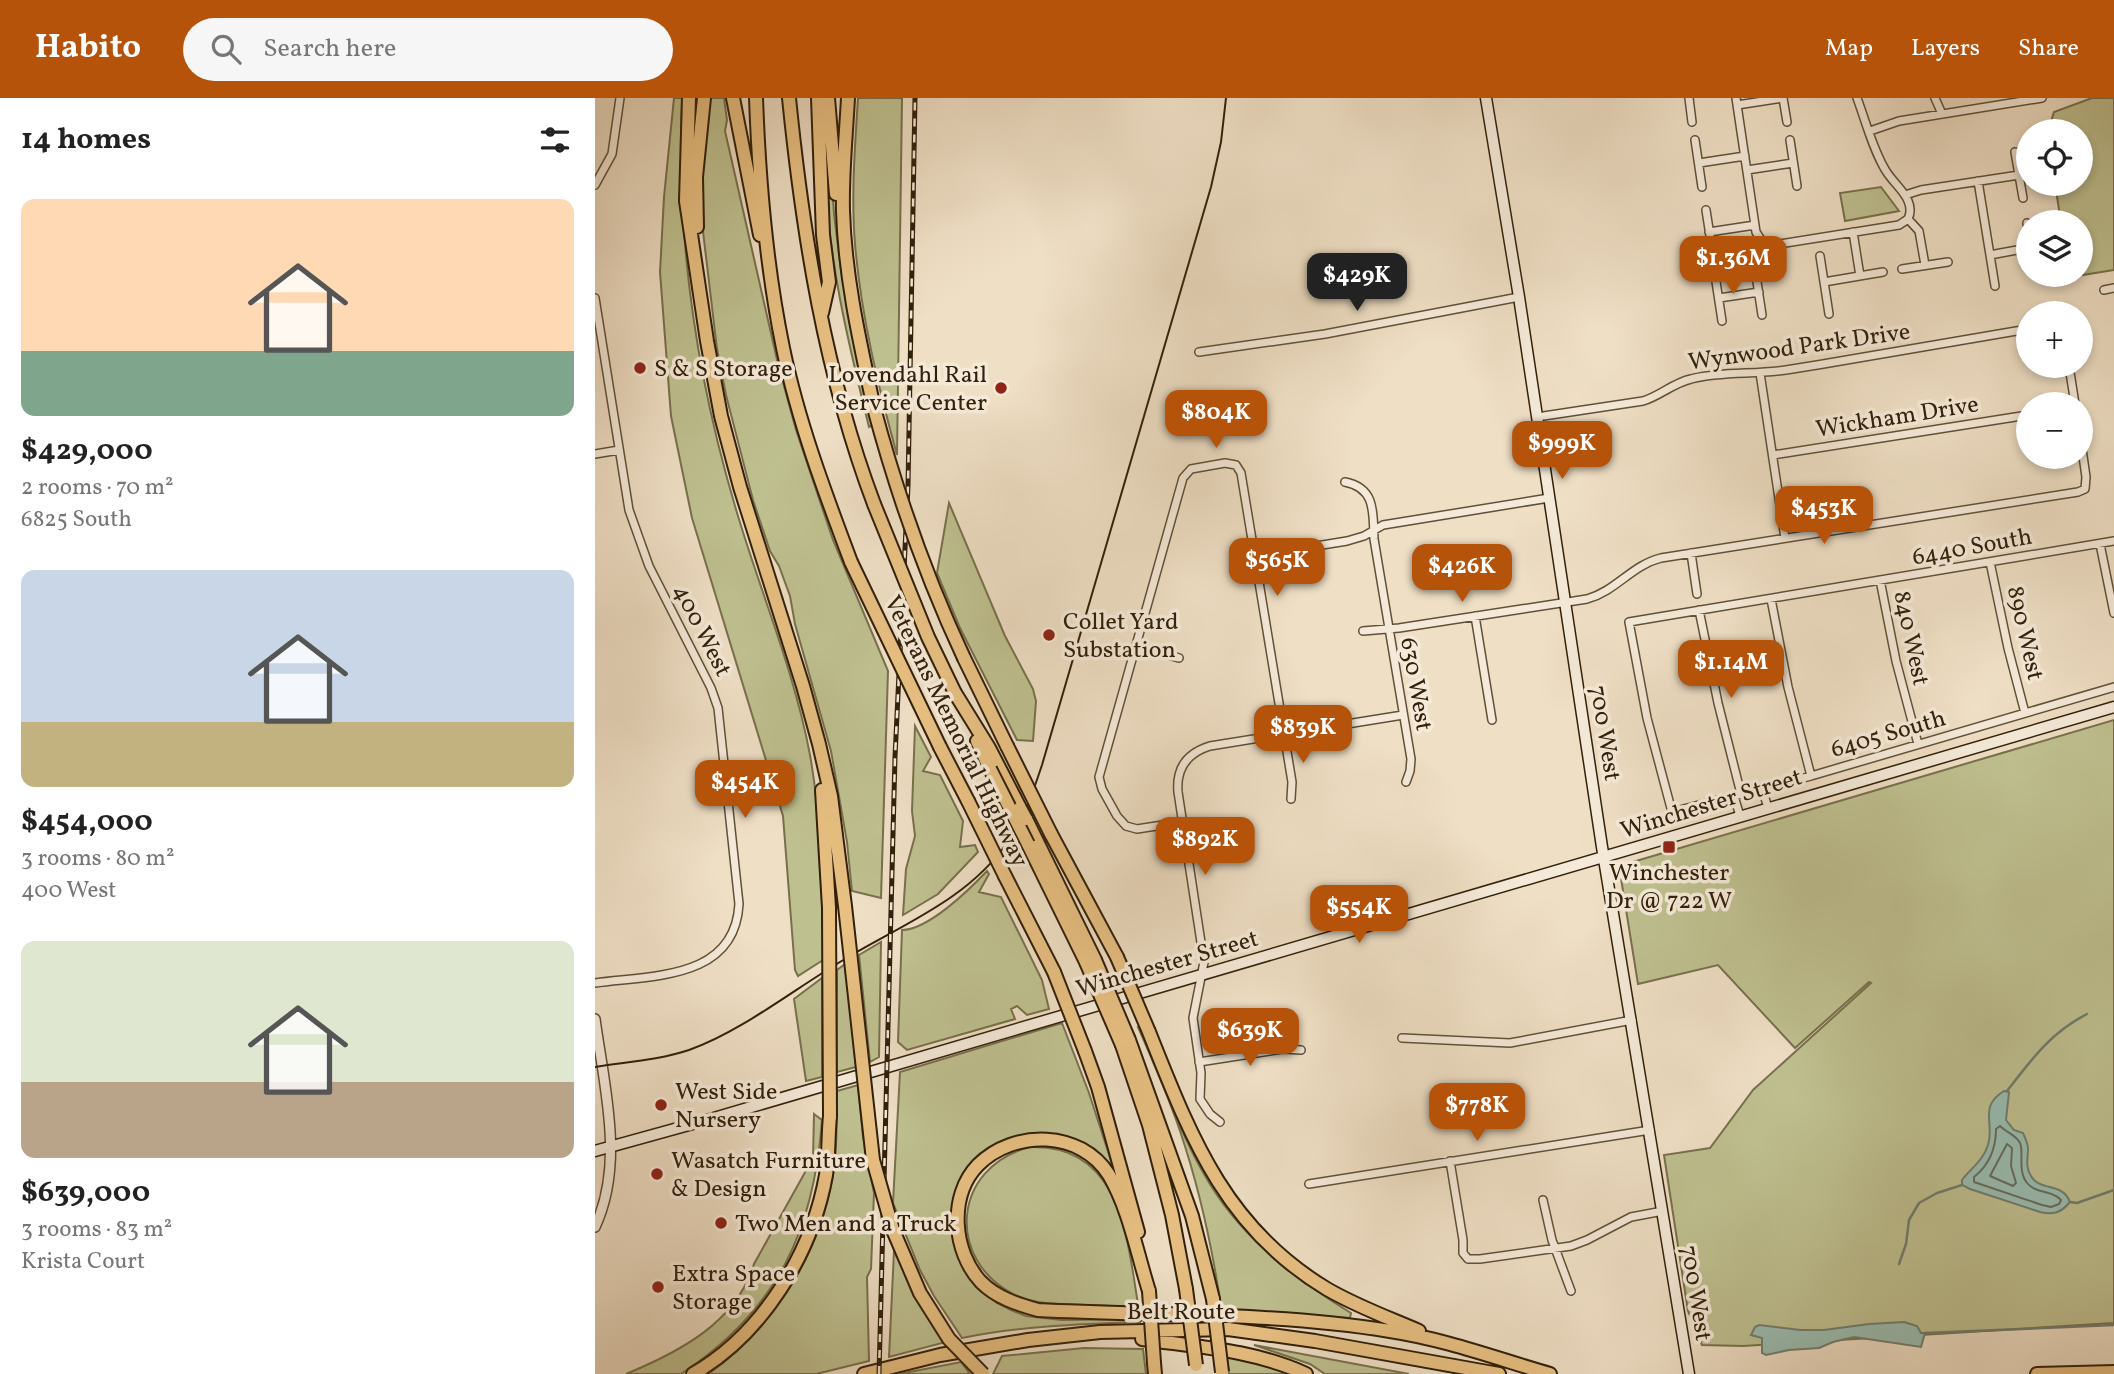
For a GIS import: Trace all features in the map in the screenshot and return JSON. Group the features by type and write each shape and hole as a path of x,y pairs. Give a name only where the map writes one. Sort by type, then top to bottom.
{"highway":[{"path":"689,98 686,201 697,278 721,416 740,487 803,686 831,796 873,1160 893,1230 920,1293 949,1339 982,1374"},
{"path":"697,278 696,177 704,98"},
{"path":"733,98 783,349"},
{"name":"Veterans Memorial Highway","path":"756,98 768,259 783,349 804,424 851,562 940,747 1054,972 1098,1087 1135,1217 1149,1291 1154,1369"},
{"name":"Veterans Memorial Highway","path":"789,98 798,190 821,316 842,405 874,504 928,637 990,769 1091,961 1125,1042 1172,1215 1186,1289 1196,1369"},
{"path":"818,98 823,235 829,282 821,316"},
{"path":"828,98 839,219 855,318 874,408 912,533 945,618 964,658 1051,834 1117,957 1182,1116 1207,1166 1236,1207 1277,1254 1328,1289 1445,1343"},
{"path":"847,264 843,208 848,98"},
{"path":"955,693 989,748 1015,798 1091,961"},
{"path":"693,1374 741,1337 769,1305 793,1268 813,1221 826,1175 829,1116 829,908 818,744"},
{"path":"1125,1042 1192,1216 1213,1299 1222,1373"},
{"path":"1149,1291 1124,1212 1108,1174 1088,1152 1068,1142 1043,1139 1023,1141 999,1149 977,1166 960,1200 957,1222 960,1242 967,1262 974,1272 1004,1300 1038,1310 1318,1321 1392,1331 1445,1343 1550,1374"},
{"name":"Belt Route","path":"864,1374 987,1346 1100,1332 1228,1329 1315,1341 1499,1374"},
{"path":"1100,1332 1253,1355 1306,1374"},
{"path":"2037,1374 2114,1372"}],"main road":[{"name":"700 West","path":"1486,98 1604,857 1689,1374"},
{"name":"Winchester Street","path":"595,1151 2114,707"}],"street":[{"path":"595,185 612,154 619,98"},
{"path":"1690,98 1692,122"},
{"path":"1787,122 1783,98 1736,102 1755,225 1757,235 1763,243 1773,245 1899,225 1908,219 1911,211 1905,195 1884,169 1857,98"},
{"path":"1935,98 1941,114"},
{"path":"1870,131 1894,122 2042,98"},
{"path":"1695,140 1702,187"},
{"path":"1790,140 1797,186"},
{"path":"2015,152 2016,158"},
{"path":"1699,163 1745,156"},
{"path":"1747,170 1793,163"},
{"path":"1905,195 1921,190 2016,175"},
{"path":"1978,181 1995,286"},
{"path":"1706,210 1713,255"},
{"path":"1908,219 1919,231 1925,265"},
{"path":"1709,232 1755,225"},
{"path":"1853,232 1860,276"},
{"path":"1762,315 1754,258 1763,243"},
{"path":"1990,255 2016,250"},
{"path":"1820,256 1829,314"},
{"path":"1902,269 1948,262"},
{"path":"1824,282 1883,272"},
{"path":"1715,275 1722,321"},
{"path":"2104,290 2114,288"},
{"path":"1719,298 1759,292"},
{"name":"400 West","path":"595,298 629,510 649,566 712,688 720,717 739,917 725,946 713,958 696,967 595,983"},
{"path":"1199,352 1325,334 1519,298"},
{"name":"Wynwood Park Drive","path":"1537,417 1643,401 1697,377 1730,372 1760,373 2016,331"},
{"path":"1760,373 1785,538"},
{"name":"Wickham Drive","path":"1773,454 2016,417"},
{"path":"595,454 619,450"},
{"path":"1182,822 1137,829 1126,826 1117,816 1100,781 1100,767 1187,471 1193,468 1225,463 1238,467 1241,476 1292,782 1291,799"},
{"path":"1363,631 1587,599 1604,593 1649,561 2074,493 2085,489 2085,469"},
{"name":"630 West","path":"1345,482 1360,486 1367,494 1411,759 1406,782"},
{"path":"1255,556 1347,541 1364,536 1383,525 1549,498"},
{"name":"6440 South","path":"1672,811 1647,718 1629,622 2114,541"},
{"path":"2100,544 2114,613"},
{"path":"1691,553 1697,594"},
{"name":"890 West","path":"1990,562 2025,713"},
{"name":"840 West","path":"1880,580 1896,661 1917,744"},
{"path":"1771,599 1788,687 1811,776"},
{"path":"1699,610 1738,795 1740,816"},
{"path":"1475,616 1492,720"},
{"path":"1135,646 1179,658"},
{"name":"6405 South","path":"1672,811 1811,776 2114,687"},
{"path":"1220,1122 1210,1114 1201,1099 1192,1018 1204,962 1182,822 1177,782 1179,771 1185,760 1199,750 1403,715"},
{"path":"1762,788 1768,808"},
{"path":"595,1018 610,1147 610,1180 595,1227"},
{"path":"1402,1038 1510,1043 1632,1020"},
{"path":"1199,1062 1283,1049 1301,1051"},
{"path":"1309,1184 1650,1130"},
{"path":"1450,1161 1463,1253 1468,1259 1555,1248 1587,1240 1631,1217 1663,1211"},
{"path":"1543,1200 1555,1248 1571,1291"}],"green space":[{"path":"674,98 682,98 682,201 686,253 709,406 744,537 795,691 814,780 821,857 823,960 798,976 795,970 783,816 692,518 671,416 660,272"},
{"path":"708,98 724,98 727,120 725,131 778,364 796,430 833,540 888,671 881,898 852,891 847,842 831,751 795,624 790,596 779,566 770,551 753,500 726,395 717,349 702,223 702,167"},
{"path":"826,98 841,271 873,425 869,427 834,266 825,168"},
{"path":"858,98 902,98 897,455 871,350 855,244 853,207"},
{"path":"2092,98 2114,98 2114,270 2093,273 2093,210 2059,210 2057,196 2093,196 2093,119 2052,119 2054,112"},
{"path":"1881,187 1899,211 1845,221 1840,193"},
{"path":"949,503 1005,636 1033,689 1036,701 1033,741 1017,740 960,628 937,573"},
{"path":"2114,720 2114,1323 1743,1346 1702,1345 1688,1311 1664,1155 1710,1148 1753,1090 1871,983 1795,1048 1718,965 1638,984 1619,866"},
{"path":"915,726 931,757 923,771 940,775 963,821 960,847 975,845 978,852 938,894 903,915 906,869 915,836 912,811"},
{"path":"987,871 989,874 979,892 1001,897 1042,980 1049,1009 1027,1015 1017,1006 1011,1009 1015,1019 907,1050 898,1042 902,930 936,916"},
{"path":"881,942 879,1057 870,1062 859,955"},
{"path":"845,964 856,1067 837,1072 837,970"},
{"path":"822,978 822,1077 806,1081 794,999"},
{"path":"1062,1023 1089,1093 1116,1176 1056,1135 1017,1136 1000,1144 955,1200 953,1239 958,1255 973,1282 997,1303 1011,1310 1026,1316 1062,1320 1140,1319 1140,1322 1028,1328 962,1338 920,1270 893,1203 900,1072"},
{"path":"1140,1026 1186,1138 1218,1196 1268,1253 1308,1285 1351,1313 1350,1318 1222,1313 1194,1176 1160,1078 1138,1027"},
{"path":"858,1085 863,1137 874,1193 871,1269 867,1277 869,1361 816,1374 708,1374 756,1332 794,1281 821,1223 830,1192 837,1135 837,1091"},
{"path":"814,1114 822,1120 818,1160 810,1197 800,1231 767,1294 744,1322 717,1348 681,1374 626,1374 685,1345 720,1319 734,1303 813,1158"},
{"path":"1030,1147 1061,1150 1085,1162 1102,1179 1115,1202 1124,1227 1139,1310 1025,1299 992,1279 977,1260 968,1238 967,1215 973,1193 985,1174 1004,1158"},
{"path":"894,1251 915,1293 946,1342 889,1357"},
{"path":"1254,1345 1409,1374 1325,1374 1310,1364"},
{"path":"1084,1348 1143,1349 1146,1374 993,1374 1002,1356"},
{"path":"1227,1355 1248,1359 1295,1374 1229,1374"},
{"path":"961,1362 970,1374 899,1374"}],"water":[{"path":"2004,1091 2009,1092 2006,1120 2014,1130 2023,1133 2028,1145 2029,1173 2040,1184 2062,1192 2070,1202 2060,1211 2040,1212 1962,1185 1962,1180 1986,1151 1990,1137 1989,1109 1996,1097"},
{"path":"1904,1322 1917,1326 1921,1333 1925,1333 1921,1347 1854,1337 1819,1348 1766,1355 1762,1353 1762,1338 1751,1335 1759,1325 1824,1330"}],"waterway":[{"path":"2007,1091 2052,1038 2087,1014"},
{"path":"1899,1264 1906,1244 1909,1220 1919,1203 1937,1193 1962,1185"},
{"path":"2070,1202 2077,1203 2114,1190"},
{"path":"1925,1333 2114,1325"}],"tram line":[{"path":"595,1067 678,1053 729,1032 845,959 953,896 991,863 1013,834 1042,765 1211,187 1221,142 1226,98"}],"railway":[{"path":"879,1374 895,757 908,486 915,98"}],"place":[{"name":"S & S Storage","path":"640,368"},
{"name":"Lovendahl Rail Service Center","path":"1001,388"},
{"name":"Collet Yard Substation","path":"1049,635"},
{"name":"Winchester Dr @ 722 W","path":"1669,847"},
{"name":"West Side Nursery","path":"661,1105"},
{"name":"Wasatch Furniture & Design","path":"657,1174"},
{"name":"Two Men and a Truck","path":"721,1223"},
{"name":"Extra Space Storage","path":"658,1287"}]}
